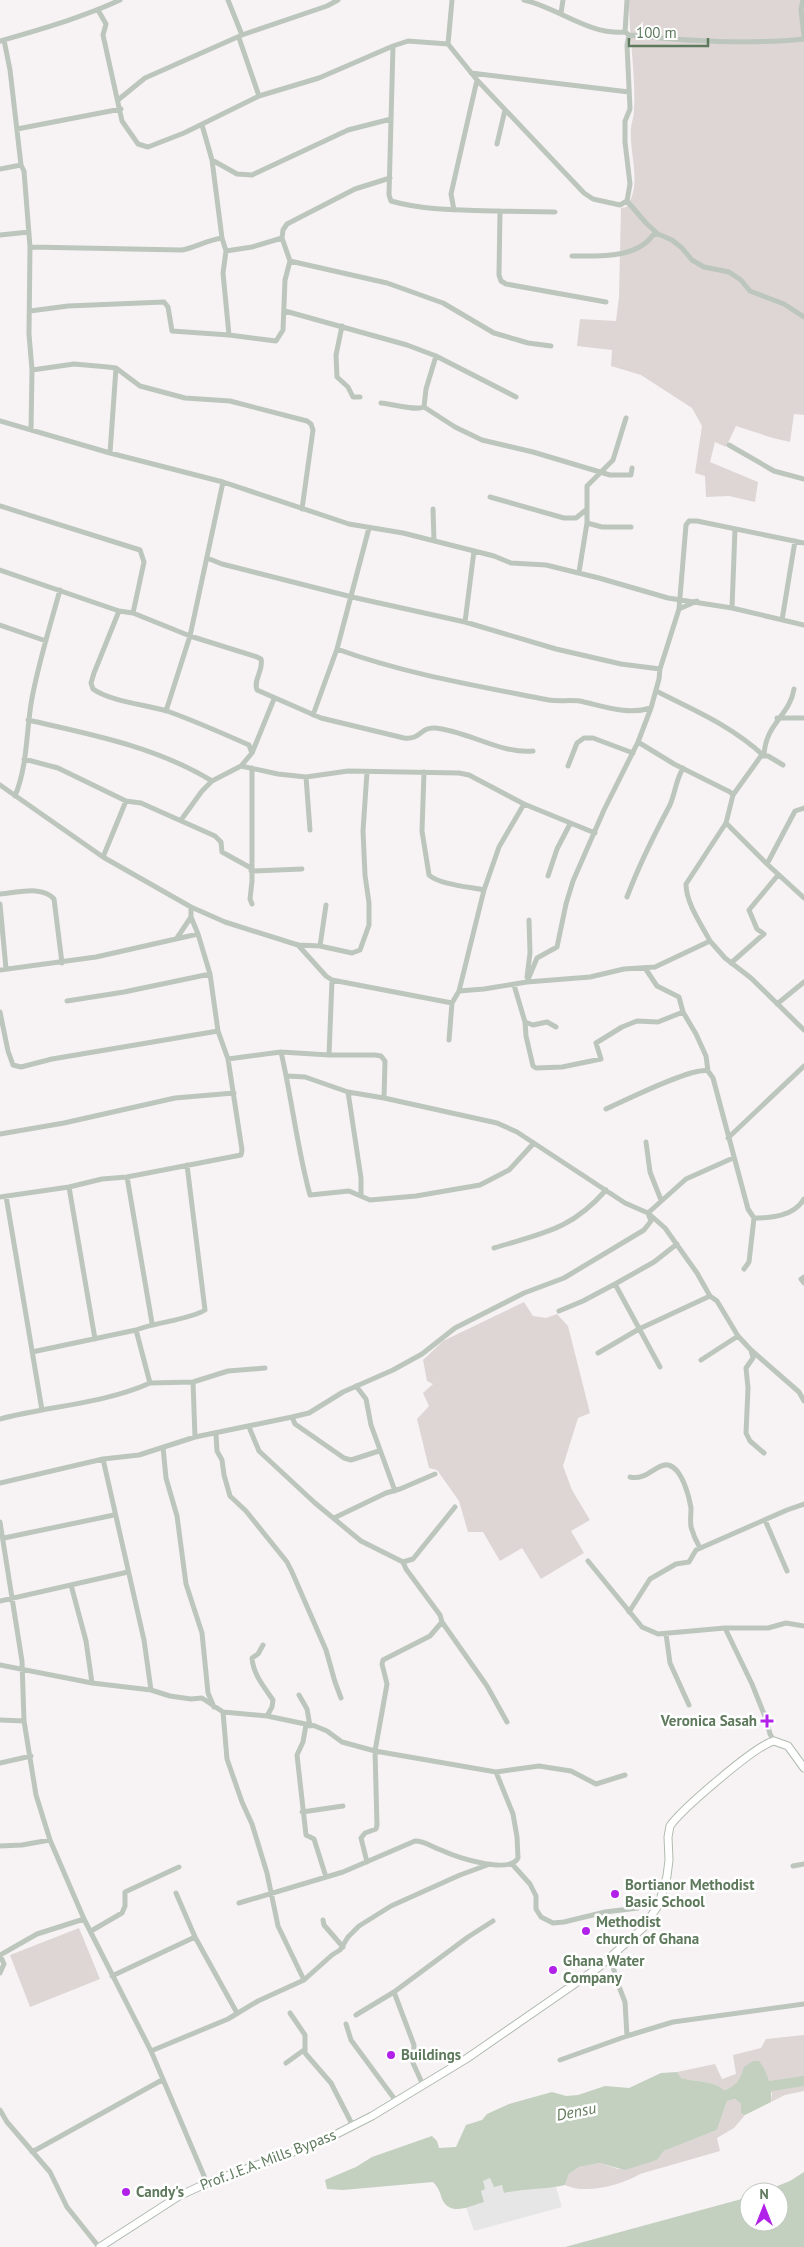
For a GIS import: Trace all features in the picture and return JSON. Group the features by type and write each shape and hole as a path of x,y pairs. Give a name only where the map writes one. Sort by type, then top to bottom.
{"street":[{"path":"31,430 32,370 29,334 29,232 24,171 21,165 2,41 40,31 120,0"},
{"path":"228,0 259,96"},
{"path":"118,100 145,78 241,37 327,6 338,0"},
{"path":"452,0 448,44 470,73 584,193 592,198 609,203 620,205 627,201"},
{"path":"524,0 553,8 593,29 679,40 768,41 804,38 801,10 803,0"},
{"path":"561,13 563,0"},
{"path":"627,0 630,109 625,122 625,142 630,184 627,201"},
{"path":"98,10 106,24 103,35 121,109 122,121 142,146 154,145 259,96 319,78 408,41 448,44"},
{"path":"393,46 389,195 391,201 404,205 454,210 555,212"},
{"path":"470,73 629,92"},
{"path":"454,210 451,194 472,93 477,80"},
{"path":"17,129 121,109"},
{"path":"497,144 505,110"},
{"path":"212,160 237,174 252,175 348,130 391,119"},
{"path":"202,124 212,160 222,238 226,251 223,273 229,334"},
{"path":"0,169 21,165"},
{"path":"30,311 68,306 164,302 168,307 172,330 229,334 276,341 283,330 285,280 290,261 282,238 283,230 287,224 355,189 390,178"},
{"path":"627,201 658,234 672,240 698,264 729,272 741,280 750,291 784,304 804,317"},
{"path":"500,210 499,275 501,281 506,284 606,302"},
{"path":"0,235 29,232"},
{"path":"572,256 599,256 628,252 647,243 653,235 658,234"},
{"path":"30,248 182,250 196,247 209,240 222,238"},
{"path":"226,251 252,247 282,238"},
{"path":"290,261 387,283 444,303 494,333 528,343 551,346"},
{"path":"285,311 407,345 436,356 516,397"},
{"path":"342,326 336,355 337,378 348,386 353,397 360,398"},
{"path":"424,407 426,389 436,356"},
{"path":"32,370 40,371 74,364 94,364 116,368 140,386 185,398 230,401 311,424 312,430 302,509"},
{"path":"110,453 116,368"},
{"path":"381,403 416,409 424,407 482,440 533,452 594,471 628,477 631,475 632,468"},
{"path":"579,572 587,523 587,486 613,460 626,418"},
{"path":"0,421 110,453 222,482 302,509 369,528 434,541 511,562 546,564 668,598 697,601 804,625"},
{"path":"729,445 774,471 804,479"},
{"path":"166,711 190,636 222,482"},
{"path":"490,497 564,518 576,518 587,509"},
{"path":"0,506 140,550 144,562 133,613"},
{"path":"433,509 434,541"},
{"path":"527,982 537,958 557,947 573,881 638,742 651,708 660,669 679,609 686,525 689,521 697,521 804,543"},
{"path":"587,523 602,527 630,527"},
{"path":"313,715 337,649 369,528"},
{"path":"732,608 735,529"},
{"path":"782,620 795,541"},
{"path":"465,622 474,551"},
{"path":"207,558 222,564 352,597 465,622 556,649 621,664 660,669"},
{"path":"0,570 119,611 133,613 190,636 261,659 262,664 255,687 257,690 274,699 331,722 412,739 426,729 440,729 459,732 519,752 533,750"},
{"path":"15,796 20,785 28,720 37,671 60,590"},
{"path":"679,609 697,601"},
{"path":"119,611 94,674 91,683 93,688 126,701 166,711 249,745 252,753"},
{"path":"0,625 46,641"},
{"path":"337,649 373,662 550,700 582,701 622,710 642,711 651,708"},
{"path":"764,756 766,737 777,718 789,705 794,689"},
{"path":"656,691 745,738 764,756 783,765"},
{"path":"181,820 202,791 212,781 241,766 252,753 274,699"},
{"path":"777,718 804,718"},
{"path":"28,720 101,736 189,767 212,781"},
{"path":"568,766 577,743 584,738 593,738 633,752"},
{"path":"638,742 733,795"},
{"path":"764,756 758,759 733,795 726,823 686,884 686,891 710,941 731,963 738,967 804,1030"},
{"path":"24,760 58,768 126,800 142,803 215,836 221,842 222,852 251,869 302,869"},
{"path":"241,766 278,774 306,777 348,771 459,773 469,776 524,804 595,833"},
{"path":"252,768 250,898 252,904"},
{"path":"627,897 638,866 662,815 669,806 677,779 683,768"},
{"path":"0,785 103,857 191,907 225,922 298,945 320,946 352,953 360,950 369,925 363,831 367,772"},
{"path":"424,772 422,831 429,875 431,878 484,890"},
{"path":"306,777 310,830"},
{"path":"103,857 126,800"},
{"path":"449,1040 452,1003 458,991 484,890 499,846 524,804"},
{"path":"767,864 792,815 798,809 804,808"},
{"path":"726,823 804,898"},
{"path":"548,876 557,849 570,824"},
{"path":"731,963 764,934 757,929 749,910 778,875"},
{"path":"0,894 40,890 47,892 54,898 62,963"},
{"path":"0,904 3,969 62,963 198,934"},
{"path":"320,946 326,905"},
{"path":"0,1197 69,1187 102,1179 127,1177 241,1155 242,1150 228,1059 218,1031 210,974 191,917 191,907"},
{"path":"177,938 191,917"},
{"path":"527,982 530,953 529,920"},
{"path":"458,991 590,976 624,969 645,968 654,966 710,941"},
{"path":"298,945 326,976 332,980 452,1003"},
{"path":"645,968 657,986 679,997 683,1012 702,1046 708,1070 717,1093 748,1209 754,1218 749,1262 744,1269"},
{"path":"67,1001 124,992 210,974"},
{"path":"329,1056 332,980"},
{"path":"777,1004 804,982"},
{"path":"514,985 525,1022 526,1036 533,1066 536,1068 562,1067 601,1059 596,1043 622,1027 637,1021 658,1022 683,1012"},
{"path":"0,1012 8,1051 14,1065 21,1067 52,1059 218,1031"},
{"path":"525,1022 532,1025 546,1022 556,1027"},
{"path":"228,1059 281,1052 329,1056 366,1054 381,1056 385,1061 384,1098"},
{"path":"281,1052 288,1076 304,1173 310,1195 349,1191 370,1200 416,1196 480,1185 509,1170 532,1144"},
{"path":"728,1138 804,1066"},
{"path":"606,1109 687,1074 703,1069 708,1070"},
{"path":"288,1076 304,1077 348,1092 498,1123 517,1132 532,1144 625,1203 648,1213 665,1228 677,1244 698,1273 710,1296 717,1301 738,1336 751,1350 799,1392 804,1401"},
{"path":"348,1092 361,1178 361,1196"},
{"path":"0,1134 64,1123 174,1098 234,1093"},
{"path":"646,1142 650,1172 660,1200"},
{"path":"648,1213 660,1200 686,1180 733,1158"},
{"path":"32,1352 136,1330 152,1323 195,1314 205,1310 187,1164"},
{"path":"127,1177 152,1323"},
{"path":"69,1187 95,1339"},
{"path":"494,1248 557,1229 570,1223 588,1210 606,1190"},
{"path":"6,1196 42,1410"},
{"path":"754,1218 776,1216 794,1211 804,1199"},
{"path":"0,1482 103,1459 139,1455 196,1436 216,1434 308,1413 335,1396 393,1370 422,1354 455,1328 483,1312 524,1293 564,1278 644,1230 651,1221 648,1213"},
{"path":"559,1311 583,1301 654,1262 677,1244"},
{"path":"804,1277 801,1279 804,1283"},
{"path":"615,1284 660,1367"},
{"path":"598,1353 639,1329 710,1296"},
{"path":"136,1330 150,1383"},
{"path":"700,1360 738,1336"},
{"path":"751,1350 753,1358 746,1368 748,1379 746,1433 750,1441 764,1453"},
{"path":"0,1419 135,1390 150,1383 192,1382 228,1371 265,1368"},
{"path":"192,1382 196,1436"},
{"path":"356,1386 366,1399 370,1425 395,1491"},
{"path":"292,1417 295,1424 344,1458 351,1460 379,1451"},
{"path":"249,1427 259,1450 272,1464 361,1541 403,1562 487,1686 507,1722"},
{"path":"216,1434 217,1451 222,1460 230,1496 246,1511 292,1572 326,1650 335,1682 342,1698"},
{"path":"163,1447 166,1478 176,1516 186,1584 202,1633 208,1693 214,1707"},
{"path":"103,1459 114,1515 144,1640 151,1690"},
{"path":"630,1477 643,1478 663,1465 670,1465 676,1469 691,1508 691,1526 700,1548"},
{"path":"334,1518 386,1493 435,1474"},
{"path":"629,1612 650,1579 676,1564 689,1562 696,1550 804,1504"},
{"path":"403,1562 413,1559 455,1507"},
{"path":"4,1538 114,1515"},
{"path":"765,1520 787,1571"},
{"path":"0,1522 4,1538 22,1670 24,1721 36,1795 50,1840 84,1919 151,2051 207,2183"},
{"path":"588,1561 642,1627 649,1631 666,1634 725,1628 768,1628 786,1623 804,1626"},
{"path":"0,1601 128,1572"},
{"path":"71,1585 86,1640 92,1683"},
{"path":"367,1862 361,1838 365,1833 376,1829 377,1826 375,1751 387,1684 382,1664 383,1660 430,1636 442,1622"},
{"path":"725,1628 752,1684 770,1734 774,1741 788,1746 804,1768"},
{"path":"666,1634 670,1663 689,1705"},
{"path":"263,1645 258,1654 252,1658 252,1666 273,1700 272,1707 267,1716"},
{"path":"0,1665 92,1683 151,1690 191,1700 202,1698 223,1712 267,1716 308,1725 327,1730 342,1742 375,1751 496,1772 539,1766 571,1771 596,1784 625,1776"},
{"path":"300,1695 307,1709 308,1725 297,1755 302,1812 306,1835 314,1839 326,1877"},
{"path":"223,1712 228,1759 242,1802 252,1824 273,1893 276,1917 281,1933 304,1980"},
{"path":"0,1720 24,1721"},
{"name":"Prof. J.E.A. Mills Bypass","path":"100,2247 179,2196 207,2183 321,2142 353,2126 471,2056 611,1957 644,1927 659,1904 669,1860 668,1837 674,1822 748,1756 763,1745 774,1741"},
{"path":"0,1763 31,1756"},
{"path":"239,1903 326,1877 418,1841 442,1851 490,1864 507,1866 512,1864 518,1858 515,1824 496,1772"},
{"path":"302,1812 343,1806"},
{"path":"0,1846 22,1845 50,1840"},
{"path":"151,2051 237,2014 258,2001 304,1980 343,1946 348,1937 359,1926 392,1906 460,1875 490,1864"},
{"path":"512,1864 530,1884 536,1896 536,1909 541,1916 553,1923 605,1912 638,1908"},
{"path":"793,1866 804,1864"},
{"path":"91,1931 122,1913 125,1906 125,1892 179,1867"},
{"path":"176,1893 195,1937 237,2014"},
{"path":"0,1973 4,1964 0,1955 44,1931 84,1919"},
{"path":"323,1920 324,1925 343,1946"},
{"path":"356,2014 394,1992 468,1937 493,1921"},
{"path":"112,1976 195,1937"},
{"path":"611,1957 616,1979 625,2002 627,2036"},
{"path":"394,1992 414,2045 413,2063 423,2085"},
{"path":"560,2060 673,2022 804,2004"},
{"path":"290,2012 305,2035 304,2050 331,2083 353,2126"},
{"path":"346,2024 351,2040 396,2101"},
{"path":"286,2063 304,2050"},
{"path":"32,2152 162,2080"},
{"path":"0,2110 50,2172 67,2207 100,2247"}],"shaded area":[{"path":"629,0 804,0 804,415 794,414 790,442 736,426 726,447 715,442 710,462 758,482 755,502 729,496 706,497 705,476 695,473 702,426 692,408 641,375 611,366 612,350 577,346 580,319 616,321 619,297 621,208 626,207 631,198 635,180 631,139 634,83"},
{"path":"524,1302 533,1316 546,1318 557,1314 568,1326 590,1413 578,1418 563,1466 572,1490 590,1520 571,1531 584,1553 541,1579 522,1548 500,1561 483,1532 468,1532 459,1501 437,1470 429,1468 417,1419 429,1406 423,1393 433,1384 427,1381 423,1360 443,1341"},
{"path":"79,1928 100,1979 30,2007 10,1955"},
{"path":"804,2035 804,2091 785,2095 771,2102 772,2093 741,2078 734,2087 723,2090 714,2084 680,2078 677,2072 715,2064 722,2079 736,2074 733,2055 761,2048 766,2039"},
{"path":"735,2099 741,2104 741,2112 745,2115 734,2128 717,2138 720,2151 640,2174 613,2185 583,2189 565,2185 569,2174 579,2167 599,2163 618,2169 657,2160 664,2151 717,2130 727,2101"},
{"path":"490,2178 502,2185 505,2193 523,2188 556,2187 562,2207 474,2231 466,2207 484,2202 481,2191 483,2181"}],"water":[{"path":"753,2061 759,2061 767,2075 771,2091 771,2102 745,2115 741,2113 741,2104 735,2099 727,2101 717,2130 664,2151 657,2160 625,2170 599,2163 579,2167 569,2174 565,2185 504,2193 502,2185 494,2187 490,2178 483,2181 485,2189 481,2191 484,2202 461,2209 450,2208 442,2199 438,2188 433,2182 343,2190 327,2189 325,2180 356,2167 372,2157 432,2136 437,2141 439,2148 456,2147 466,2125 482,2120 487,2114 509,2104 552,2092 566,2096 578,2095 605,2086 629,2088 661,2073 677,2072 681,2078 714,2084 724,2090 735,2084 744,2067"},
{"path":"804,2172 804,2247 565,2247 739,2200 739,2232 789,2232 789,2182 787,2182"}],"waterway":[{"name":"Densu","path":"758,2088 804,2081"}],"place":[{"name":"Veronica Sasah","path":"767,1721"},
{"name":"Bortianor Methodist Basic School","path":"615,1894"},
{"name":"Methodist church of Ghana","path":"586,1931"},
{"name":"Ghana Water Company","path":"553,1970"},
{"name":"Buildings","path":"391,2055"},
{"name":"Candy's","path":"126,2192"}]}
